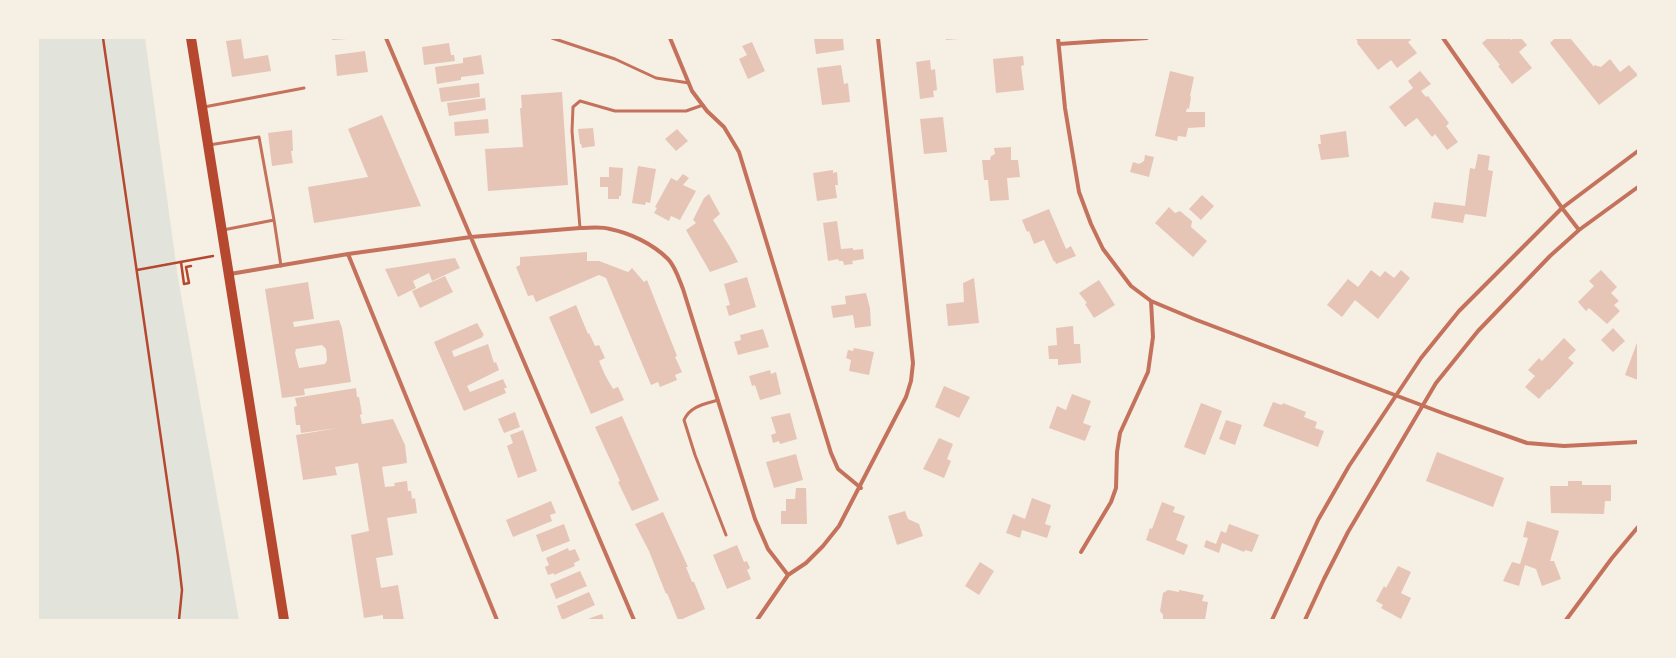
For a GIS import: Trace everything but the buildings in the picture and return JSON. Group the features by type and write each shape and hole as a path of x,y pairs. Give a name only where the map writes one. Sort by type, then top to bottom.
{"main road":[{"path":"191,38 225,253 230,274 284,620"}],"street":[{"path":"386,38 634,620"},
{"path":"670,38 692,91 724,127 739,152 831,453 838,469 860,488"},
{"path":"757,620 788,575 806,562 827,541 839,526 906,397 911,381 913,363 878,38"},
{"path":"1058,38 1065,108 1079,192 1091,224 1103,248 1131,286 1152,301 1194,319 1422,405 1528,443 1564,446 1638,442"},
{"path":"1058,44 1147,38"},
{"path":"1443,38 1579,230"},
{"path":"1272,620 1318,520 1349,466 1422,358 1459,311 1562,208 1638,151"},
{"path":"1306,620 1324,579 1348,532 1436,383 1478,331 1540,267 1579,230 1638,187"},
{"path":"230,274 348,254 471,237 580,228 610,228 646,242 668,259 683,289 755,518 768,549 788,575"},
{"path":"348,254 497,620"},
{"path":"1081,552 1111,502 1116,488 1116,452 1120,433 1148,372 1152,337 1152,301"},
{"path":"1566,620 1612,558 1638,527"}],"lane":[{"path":"552,38 615,59 656,78 689,83"},
{"path":"202,107 304,88"},
{"path":"580,228 572,131 573,107 580,101 615,111 647,112 686,111 703,105"},
{"path":"208,145 259,137 281,266"},
{"path":"222,230 274,220"},
{"path":"718,400 699,406 688,412 684,420 695,455 726,535"}],"path":[{"path":"103,38 178,556 182,590 179,620"},
{"path":"137,270 225,253"},
{"path":"181,262 184,284 189,283 186,267 191,266"}],"shaded area":[{"path":"38,38 145,38 178,278 239,620 38,620"}]}
